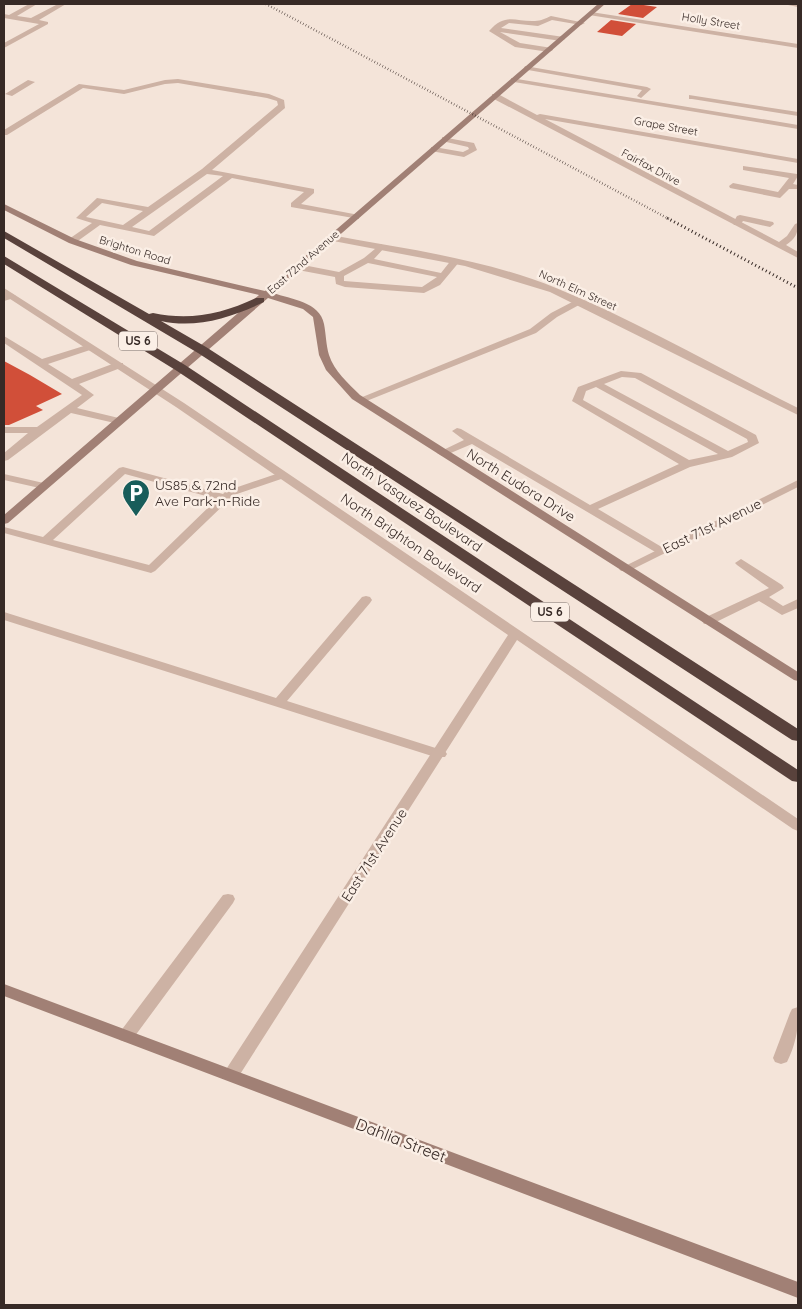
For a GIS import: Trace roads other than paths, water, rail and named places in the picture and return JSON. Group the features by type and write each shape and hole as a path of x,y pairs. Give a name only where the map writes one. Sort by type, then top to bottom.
{"highway":[{"name":"North Vasquez Boulevard","path":"4,234 202,350 798,736"},
{"name":"North Vasquez Boulevard","path":"4,259 180,368 798,777"},
{"path":"139,312 170,320 196,320 233,313 263,297"}],"street":[{"path":"7,16 34,4"},
{"path":"31,21 63,4"},
{"name":"East 72nd Avenue","path":"4,521 602,4"},
{"path":"790,4 798,5"},
{"name":"Holly Street","path":"591,14 798,46"},
{"path":"4,46 46,23 7,16"},
{"path":"495,29 504,23 511,22 533,25 544,24 551,18 580,23"},
{"path":"512,42 533,25"},
{"path":"495,29 561,39"},
{"path":"495,29 493,31 495,34 512,42 549,50"},
{"path":"528,68 647,89 641,96"},
{"path":"514,80 798,127"},
{"path":"4,133 82,86 124,92 164,82 178,81 269,96 280,100 282,106 205,171 125,228"},
{"path":"6,95 30,82"},
{"name":"Fairfax Drive","path":"495,96 798,255"},
{"path":"692,97 798,114"},
{"name":"Grape Street","path":"529,114 798,161"},
{"path":"434,149 464,155 473,150 471,145 445,139"},
{"path":"733,186 780,195 794,176 746,168"},
{"path":"205,171 311,191 294,204 356,217"},
{"path":"149,210 100,200 80,218 151,234 230,175"},
{"path":"788,186 798,187"},
{"name":"Brighton Road","path":"4,207 72,241 134,263 263,297"},
{"path":"737,223 740,218 770,224"},
{"path":"72,241 99,222"},
{"path":"780,245 794,239 798,226"},
{"name":"North Elm Street","path":"331,238 487,267 553,290 627,325 798,412"},
{"path":"298,267 340,276 367,260 381,247"},
{"path":"367,260 443,276"},
{"path":"340,276 339,282 345,284 424,290 437,283 455,261"},
{"name":"North Brighton Boulevard","path":"6,295 157,389 798,826"},
{"name":"North Eudora Drive","path":"263,297 295,302 311,310 320,322 324,355 331,370 344,387 360,400 798,677"},
{"path":"360,400 533,331 554,315 576,302"},
{"path":"4,339 89,395 39,430 4,458"},
{"path":"40,363 90,346"},
{"path":"72,383 119,364"},
{"path":"590,509 688,464 728,455 754,443 752,437 637,375 621,374 582,390 576,401 688,464"},
{"path":"597,384 728,455"},
{"path":"69,409 120,421"},
{"path":"4,430 39,430"},
{"path":"457,431 661,551"},
{"path":"442,453 472,440"},
{"path":"45,541 123,470 226,498"},
{"path":"4,530 151,569 230,493 283,475"},
{"path":"4,477 44,486"},
{"name":"East 71st Avenue","path":"625,569 798,483"},
{"path":"708,621 778,588 741,563"},
{"path":"761,596 782,611 798,603"},
{"path":"279,703 366,600"},
{"path":"4,616 440,754"},
{"name":"East 71st Avenue","path":"230,1075 440,754 514,634"},
{"path":"126,1036 228,899"},
{"name":"Dahlia Street","path":"4,990 798,1290"},
{"path":"781,1058 798,1013"}],"railway":[{"path":"266,4 669,219"},
{"path":"667,218 798,288"}],"place":[{"name":"US85 & 72nd Ave Park-n-Ride","path":"136,517"}]}
